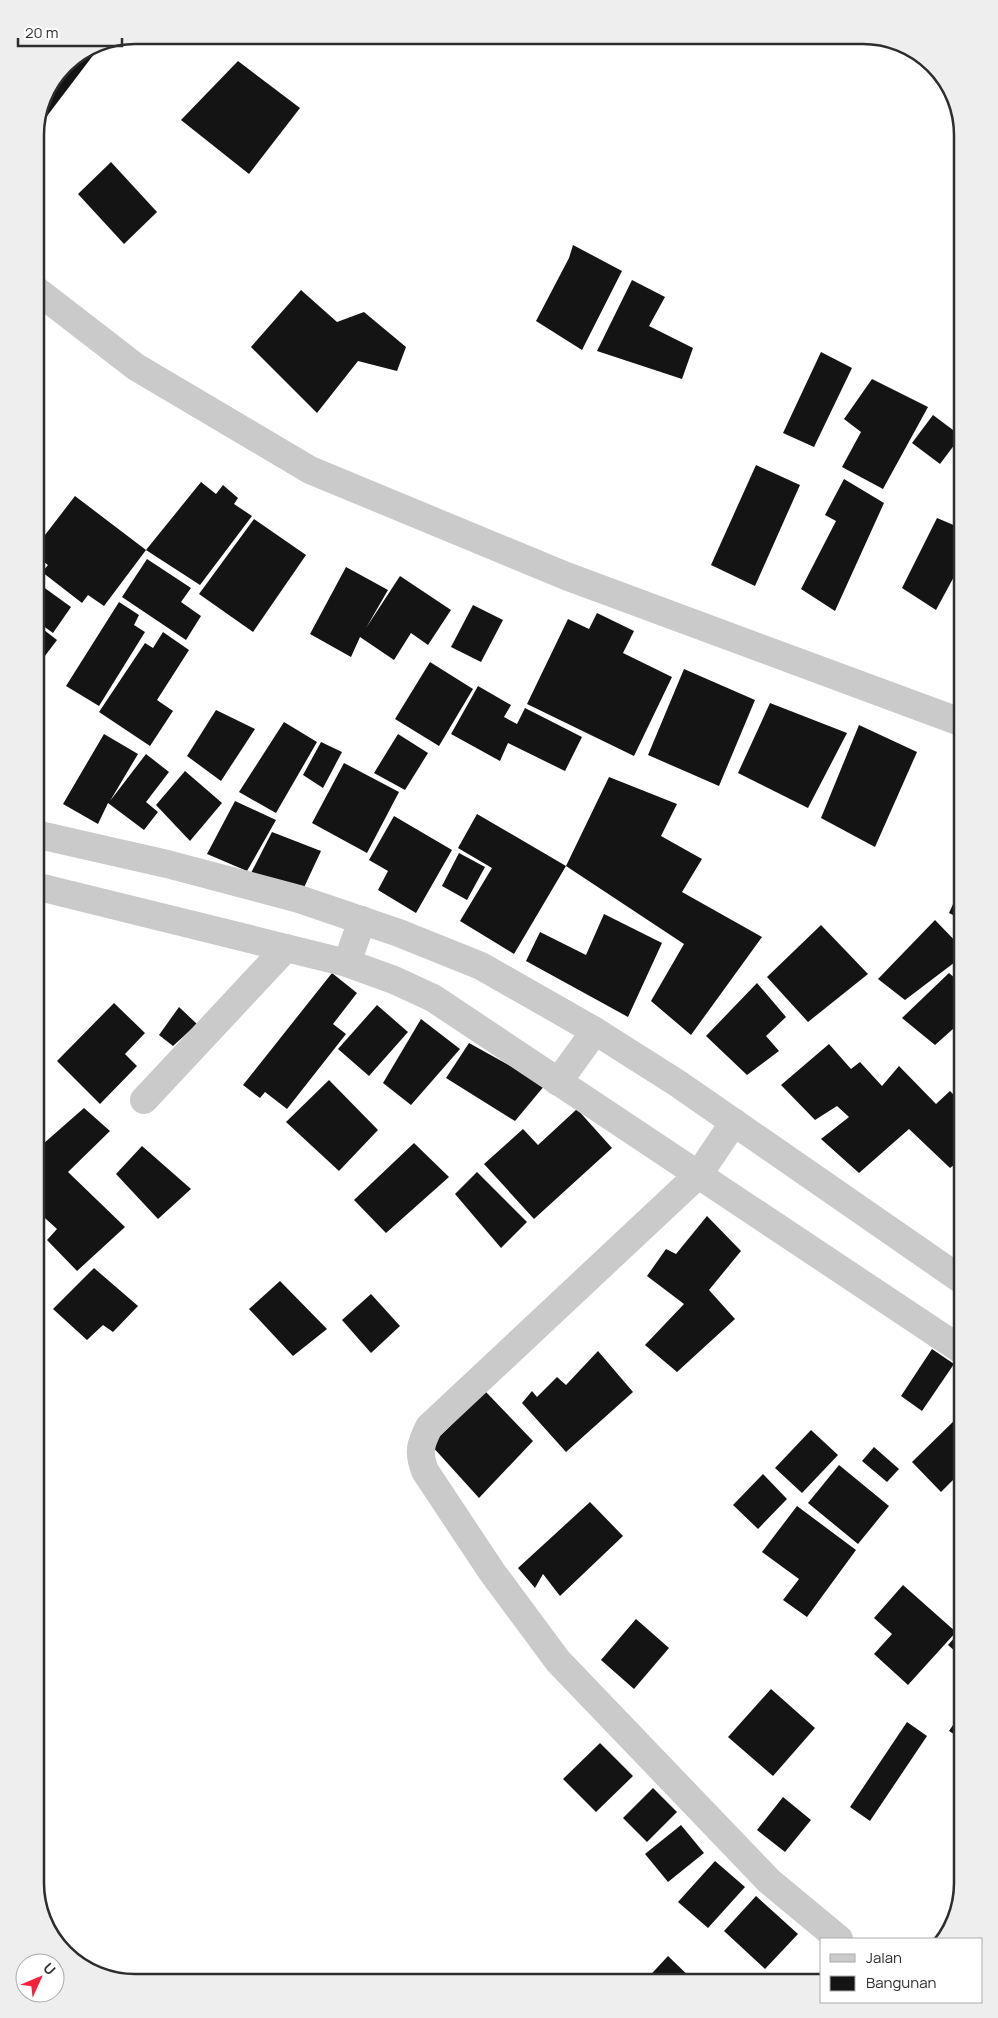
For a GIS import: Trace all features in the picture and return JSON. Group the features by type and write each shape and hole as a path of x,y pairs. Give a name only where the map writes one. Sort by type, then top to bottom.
{"street":[{"path":"44,296 136,367 310,470 566,576 954,719"},
{"path":"44,836 167,864 299,899 354,943 394,980 433,998 577,1056 719,1145 954,1343"},
{"path":"44,888 286,948 354,943 399,933 481,966 577,1056 719,1145 954,1276"},
{"path":"144,1100 286,948"},
{"path":"719,1145 429,1428 421,1443 420,1457 425,1471 492,1572 558,1661 769,1881 838,1938"}],"building":[{"path":"95,53 46,117 53,95 59,84 70,70"},
{"path":"238,61 300,108 249,174 181,120"},
{"path":"111,162 157,212 124,244 78,194"},
{"path":"573,245 622,271 582,350 536,321 569,258"},
{"path":"632,280 665,297 649,326 693,348 682,379 597,351"},
{"path":"301,290 337,322 364,312 406,347 397,371 358,361 317,413 251,347"},
{"path":"821,352 852,368 814,447 783,433"},
{"path":"872,379 928,407 883,489 842,467 861,432 844,419"},
{"path":"933,415 954,431 954,445 940,464 912,443"},
{"path":"756,465 800,485 755,586 711,565"},
{"path":"844,479 884,503 835,611 801,589 836,521 825,515"},
{"path":"201,482 216,494 223,485 238,498 234,504 252,516 200,585 146,550"},
{"path":"75,496 146,550 104,606 88,595 82,603 44,574 44,570 48,565 44,562 44,536"},
{"path":"937,518 954,525 954,577 936,610 902,588"},
{"path":"254,519 306,555 253,632 199,594"},
{"path":"147,559 191,588 181,602 201,616 186,640 122,597"},
{"path":"346,567 388,590 366,628 400,576 451,610 428,645 411,633 394,660 360,637 351,657 310,634"},
{"path":"44,588 71,607 53,633 44,626"},
{"path":"119,602 139,615 134,625 145,632 99,706 66,686"},
{"path":"473,605 503,620 481,662 451,647"},
{"path":"597,613 634,631 623,653 672,677 634,756 527,704 568,619 589,629"},
{"path":"44,630 57,640 44,657"},
{"path":"163,632 189,650 157,700 173,711 150,746 99,712 145,643 153,648"},
{"path":"430,662 473,689 439,746 395,719"},
{"path":"684,669 755,700 719,786 648,755"},
{"path":"478,686 511,705 504,717 517,724 525,708 582,737 565,771 508,743 500,761 451,734"},
{"path":"770,703 847,733 808,808 738,773"},
{"path":"216,710 255,729 221,781 187,756"},
{"path":"284,722 317,742 276,813 239,792"},
{"path":"859,725 917,752 875,847 821,818"},
{"path":"104,734 138,754 110,801 146,754 169,772 146,802 158,812 144,830 108,803 98,824 63,804"},
{"path":"398,734 428,753 405,790 374,773"},
{"path":"321,742 342,752 323,788 303,775"},
{"path":"344,763 399,792 367,853 312,823"},
{"path":"185,771 222,803 190,841 156,805"},
{"path":"609,777 677,804 661,836 702,859 682,892 762,937 691,1035 651,1001 684,944 566,866"},
{"path":"235,801 276,820 247,871 207,854"},
{"path":"477,814 566,866 514,954 460,921 492,868 458,848"},
{"path":"394,816 452,850 416,913 378,890 388,871 369,860"},
{"path":"272,832 321,851 300,896 250,875"},
{"path":"459,853 485,867 467,900 442,886"},
{"path":"954,902 954,916 949,913"},
{"path":"604,914 662,943 628,1017 526,961 540,932 586,955"},
{"path":"935,920 954,940 954,963 905,1000 878,979"},
{"path":"821,925 868,974 808,1022 767,977"},
{"path":"332,973 357,993 333,1024 346,1034 287,1109 265,1092 260,1098 243,1085"},
{"path":"949,973 954,977 954,1028 935,1045 902,1018"},
{"path":"757,983 786,1017 766,1036 779,1051 747,1075 706,1036"},
{"path":"114,1003 145,1033 125,1054 137,1066 100,1104 57,1061"},
{"path":"377,1005 408,1032 369,1076 338,1049"},
{"path":"179,1007 197,1024 173,1046 159,1035"},
{"path":"421,1019 460,1049 411,1105 383,1083"},
{"path":"469,1043 545,1085 515,1121 446,1078"},
{"path":"829,1044 851,1069 860,1062 882,1086 899,1066 936,1104 950,1091 954,1095 954,1165 950,1168 909,1129 859,1173 821,1139 849,1117 837,1106 815,1120 781,1085"},
{"path":"329,1080 378,1130 339,1171 286,1122"},
{"path":"84,1108 110,1131 68,1172 125,1227 77,1271 47,1240 57,1229 44,1217 44,1143"},
{"path":"577,1109 612,1148 534,1219 484,1164 523,1129 538,1145"},
{"path":"414,1143 449,1177 386,1233 354,1200"},
{"path":"142,1146 191,1189 158,1219 116,1174"},
{"path":"477,1172 527,1222 501,1248 455,1194"},
{"path":"707,1216 741,1251 709,1290 735,1319 677,1372 645,1345 684,1304 647,1276 666,1249 676,1254"},
{"path":"94,1268 138,1306 113,1332 103,1325 87,1340 53,1309"},
{"path":"280,1281 327,1329 293,1356 249,1309"},
{"path":"371,1294 400,1326 371,1353 342,1320"},
{"path":"932,1349 954,1364 922,1411 901,1396"},
{"path":"598,1351 633,1392 566,1452 522,1403 532,1391 537,1397 557,1377 566,1385"},
{"path":"485,1391 533,1441 479,1498 431,1445"},
{"path":"954,1421 954,1479 941,1492 912,1462"},
{"path":"811,1430 838,1455 802,1493 775,1468"},
{"path":"874,1447 899,1469 887,1482 862,1461"},
{"path":"839,1465 889,1506 858,1544 808,1503"},
{"path":"763,1474 787,1499 758,1529 733,1505"},
{"path":"590,1502 623,1536 560,1596 543,1574 535,1588 518,1568"},
{"path":"797,1506 856,1550 807,1617 783,1600 799,1579 762,1552"},
{"path":"903,1585 954,1630 954,1634 908,1685 874,1654 892,1634 874,1618"},
{"path":"636,1619 669,1648 634,1689 601,1660"},
{"path":"954,1638 954,1650 948,1645"},
{"path":"771,1689 815,1728 773,1776 728,1737"},
{"path":"907,1722 927,1736 870,1821 850,1807"},
{"path":"954,1724 954,1734 949,1731"},
{"path":"600,1743 633,1776 596,1812 563,1779"},
{"path":"653,1788 677,1812 647,1842 623,1818"},
{"path":"783,1797 811,1820 785,1852 757,1830"},
{"path":"681,1825 704,1853 668,1882 645,1854"},
{"path":"715,1861 745,1887 708,1928 678,1902"},
{"path":"756,1896 798,1934 765,1969 724,1931"},
{"path":"668,1956 687,1974 651,1974"}]}
